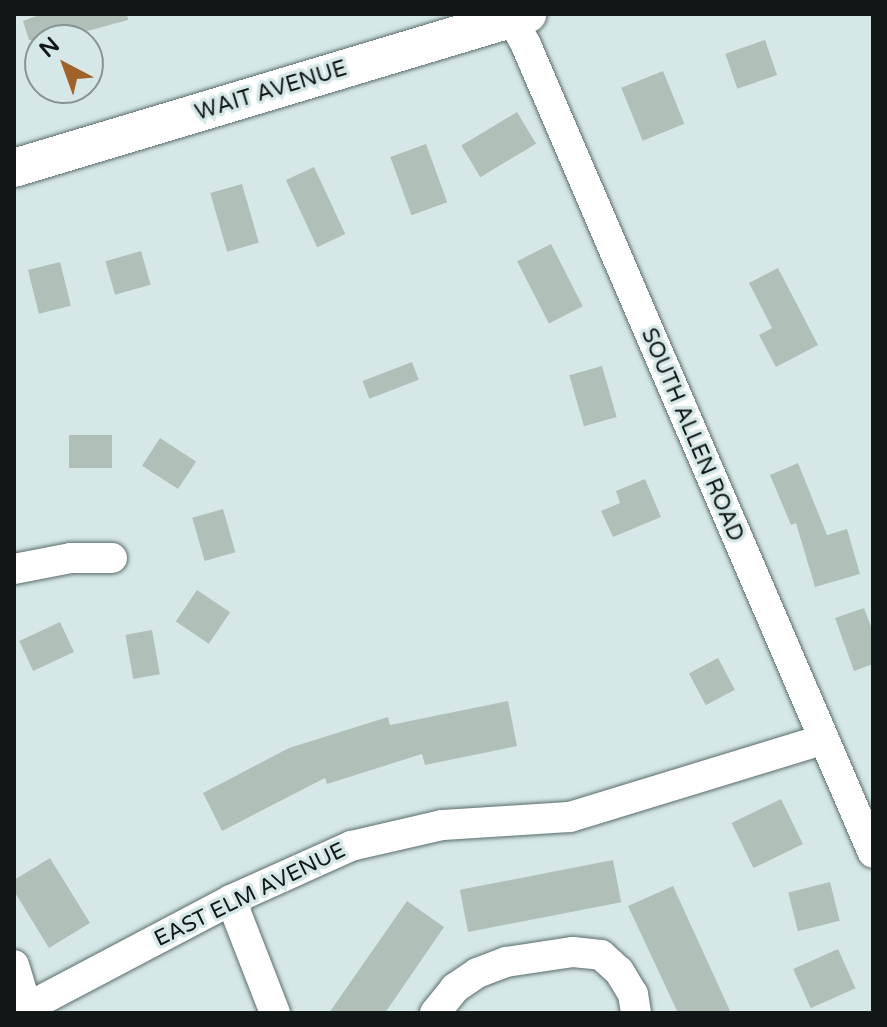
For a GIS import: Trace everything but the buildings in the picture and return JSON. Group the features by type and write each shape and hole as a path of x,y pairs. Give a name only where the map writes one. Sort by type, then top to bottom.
{"main road":[{"name":"WAIT AVENUE","path":"14,168 516,15"}],"street":[{"name":"SOUTH ALLEN ROAD","path":"516,15 822,740 873,853"},
{"path":"14,569 71,558 112,558"},
{"name":"EAST ELM AVENUE","path":"22,1011 231,900 351,846 442,825 570,817 822,740"},
{"path":"231,900 275,1013"},
{"path":"435,1013 455,988 477,973 506,962 573,952 601,955 619,971 633,994 636,1013"},
{"path":"14,965 22,1011"}]}
